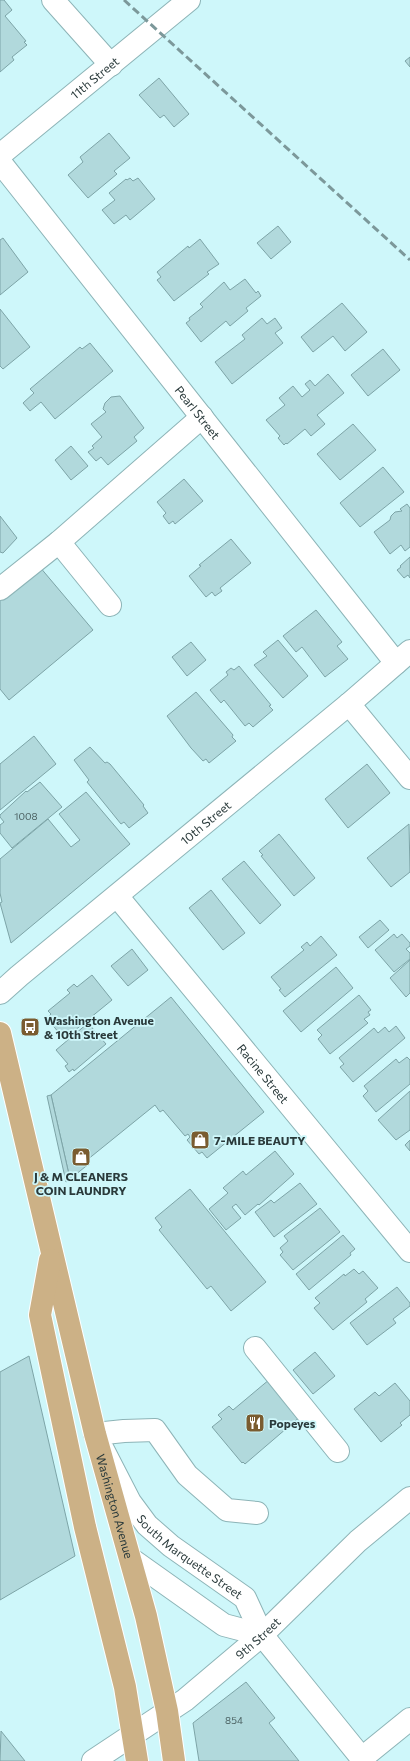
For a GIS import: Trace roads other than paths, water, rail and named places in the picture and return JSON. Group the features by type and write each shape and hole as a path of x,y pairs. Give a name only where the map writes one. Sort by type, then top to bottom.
{"main road":[{"name":"Washington Avenue","path":"0,1033 95,1434 131,1558 167,1711 174,1761"},
{"name":"Washington Avenue","path":"52,1251 40,1315 85,1527 125,1687 138,1761"}],"street":[{"path":"53,0 110,65"},
{"name":"11th Street","path":"0,155 190,0"},
{"name":"Pearl Street","path":"0,162 202,417 403,657"},
{"path":"0,588 59,542 202,417"},
{"path":"59,542 110,605"},
{"name":"10th Street","path":"0,993 349,704 403,657"},
{"path":"349,704 410,778"},
{"name":"Racine Street","path":"117,896 410,1251"},
{"path":"256,1348 338,1451"},
{"path":"95,1434 155,1430 187,1475 227,1510 257,1513"},
{"name":"South Marquette Street","path":"95,1434 130,1502 147,1525 172,1546 245,1598 262,1635 363,1760"},
{"name":"9th Street","path":"93,1761 133,1733 185,1700 262,1635 358,1541 410,1498"},
{"path":"131,1558 224,1625 262,1635"},
{"path":"363,1760 410,1719"}],"railway":[{"path":"124,0 410,260"}],"place":[{"name":"Washington Avenue & 10th Street","path":"30,1027"},
{"name":"7-MILE BEAUTY","path":"200,1140"},
{"name":"J & M CLEANERS COIN LAUNDRY","path":"81,1157"},
{"name":"Popeyes","path":"255,1423"}]}
